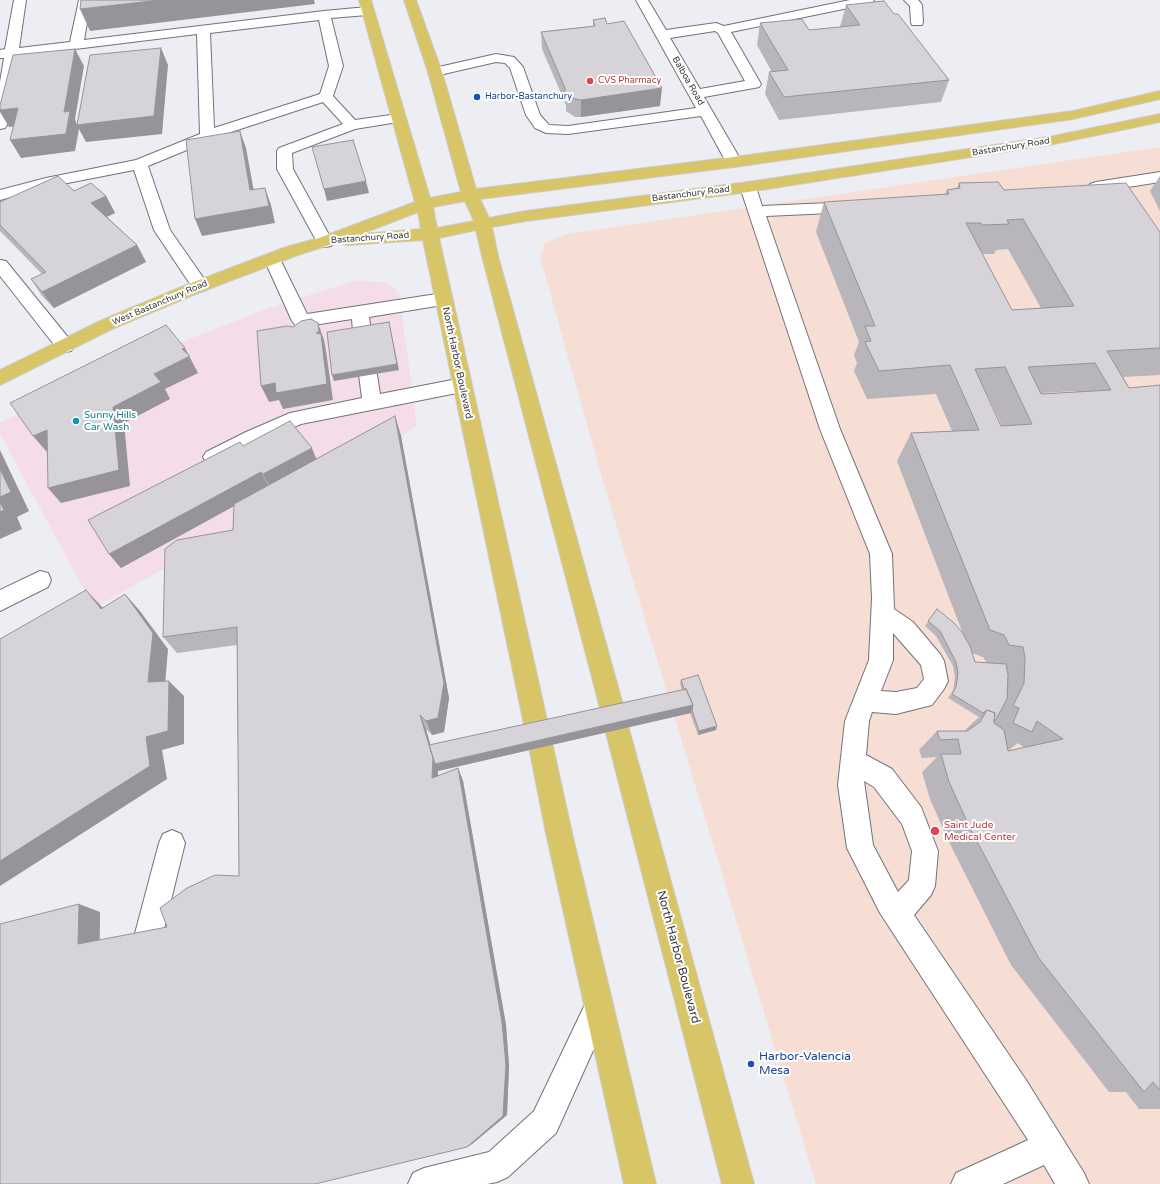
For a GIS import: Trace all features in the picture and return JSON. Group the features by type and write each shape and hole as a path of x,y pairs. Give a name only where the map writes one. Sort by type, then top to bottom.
{"main road":[{"name":"North Harbor Boulevard","path":"410,0 435,72 470,195 483,223 492,264 738,1184"},
{"name":"North Harbor Boulevard","path":"366,5 424,204 443,299 539,738 640,1184"},
{"name":"Bastanchury Road","path":"325,242 424,204 470,195 734,162 1074,115 1160,94"},
{"name":"Bastanchury Road","path":"325,242 430,234 526,216 748,186 1054,140 1160,118"},
{"name":"West Bastanchury Road","path":"0,378 106,325 200,286 272,259 325,242"}],"street":[{"path":"0,125 5,54 20,0"},
{"path":"76,45 85,0"},
{"name":"Balboa Road","path":"642,0 734,162"},
{"path":"662,35 716,27 723,30 868,0"},
{"path":"910,0 916,5 917,22"},
{"path":"5,54 324,15 366,5"},
{"path":"324,15 336,66 326,97"},
{"path":"203,30 207,136"},
{"path":"696,94 754,84 723,30"},
{"path":"435,72 496,58 509,60 516,67 533,115 540,125 546,129 568,130 705,111"},
{"path":"326,97 352,125"},
{"path":"0,195 46,183 140,164 207,136 326,97"},
{"path":"325,242 285,169 284,151 352,125 398,118"},
{"path":"140,164 162,230 200,286"},
{"path":"1082,188 1116,192 1160,177"},
{"path":"748,186 830,429 881,554 881,660 857,721 851,785 860,848 897,913 1011,1085 1072,1184"},
{"path":"757,211 864,206"},
{"path":"272,259 301,321 443,299"},
{"path":"0,265 65,346"},
{"path":"360,312 362,332"},
{"path":"368,375 372,403"},
{"path":"197,465 253,437 297,418 462,385"},
{"path":"0,601 40,580"},
{"path":"864,701 896,703 924,697 936,681 932,661 905,629 882,613"},
{"path":"853,761 883,778 912,816 925,851 922,886 897,913"},
{"path":"146,941 172,842"},
{"path":"424,1184 497,1166 545,1122 599,1006"},
{"path":"967,1184 1049,1147"}],"shaded area":[{"name":"Saint Jude Medical Center","path":"1160,147 1160,1184 816,1184 602,478 540,257 545,243 567,234"},
{"path":"354,281 384,282 399,292 417,426 94,608 0,434 0,423 118,367 263,310"}],"building":[{"path":"81,0 160,0 80,9"},
{"path":"884,1 894,14 898,14 949,80 784,97 769,72 788,70 760,23 802,19 809,30 860,25 846,5"},
{"path":"605,18 607,24 624,21 662,88 581,100 565,94 565,88 541,32 595,26 593,20"},
{"path":"161,48 154,116 77,125 90,55"},
{"path":"75,49 64,112 70,111 66,134 10,140 18,108 0,110 0,105 13,55"},
{"path":"240,131 250,190 265,188 269,206 195,219 186,140"},
{"path":"353,140 366,181 324,189 312,147"},
{"path":"58,176 74,191 91,183 106,196 91,203 137,245 42,292 31,279 46,272 0,225 0,202"},
{"path":"998,182 1004,190 1126,183 1160,232 1160,348 1107,351 1129,388 1160,385 1160,1090 1153,1082 1144,1092 1038,957 970,828 949,782 941,754 961,754 958,739 940,740 937,731 967,731 980,722 987,710 995,713 994,723 1004,730 1008,751 1063,739 1037,721 1032,732 1013,723 1019,708 1013,706 1024,683 1025,658 1023,647 1009,645 1004,635 990,630 911,433 979,430 950,365 879,371 865,342 871,341 865,326 875,326 824,202 949,194 947,190 960,188 959,183","holes":["1023,219 1074,306 1012,310 966,223 981,223 982,225 1009,224 1007,220","1095,363 1111,390 1041,394 1028,367","1005,367 1032,424 1001,426 975,369"]},
{"path":"311,319 318,323 319,331 316,333 321,334 327,384 276,393 275,383 261,386 257,331 287,326 293,327 301,321"},
{"path":"389,322 397,364 332,375 327,332"},
{"name":"Sunny Hills Car Wash","path":"166,325 185,348 182,349 190,356 154,374 161,382 113,407 119,470 48,488 47,430 33,436 10,403"},
{"path":"395,416 444,683 438,718 426,721 420,715 433,758 432,778 458,768 502,1022 506,1065 503,1116 467,1147 315,1184 0,1184 0,924 79,904 78,944 167,927 160,908 187,888 215,875 239,876 237,627 163,637 165,549 177,540 233,530 234,504"},
{"path":"290,421 312,448 263,474 261,472 109,554 88,520 240,442 243,446"},
{"path":"0,469 11,492 0,497"},
{"path":"0,502 4,510 0,512"},
{"path":"86,590 101,609 125,594 153,633 148,682 169,681 168,731 146,737 150,766 0,861 0,639"},
{"path":"937,609 953,622 962,632 970,646 975,662 1006,664 1008,675 1007,699 995,721 995,713 987,710 983,713 952,694 956,687 958,673 956,662 940,631 928,621"},
{"path":"698,675 717,726 699,731 692,710 693,705 681,680"},
{"path":"686,689 693,705 435,764 429,745"}],"place":[{"name":"CVS Pharmacy","path":"590,81"},
{"name":"Harbor-Bastanchury","path":"477,97"},
{"name":"Sunny Hills Car Wash","path":"76,421"},
{"name":"Saint Jude Medical Center","path":"935,831"},
{"name":"Harbor-Valencia Mesa","path":"751,1064"}]}
